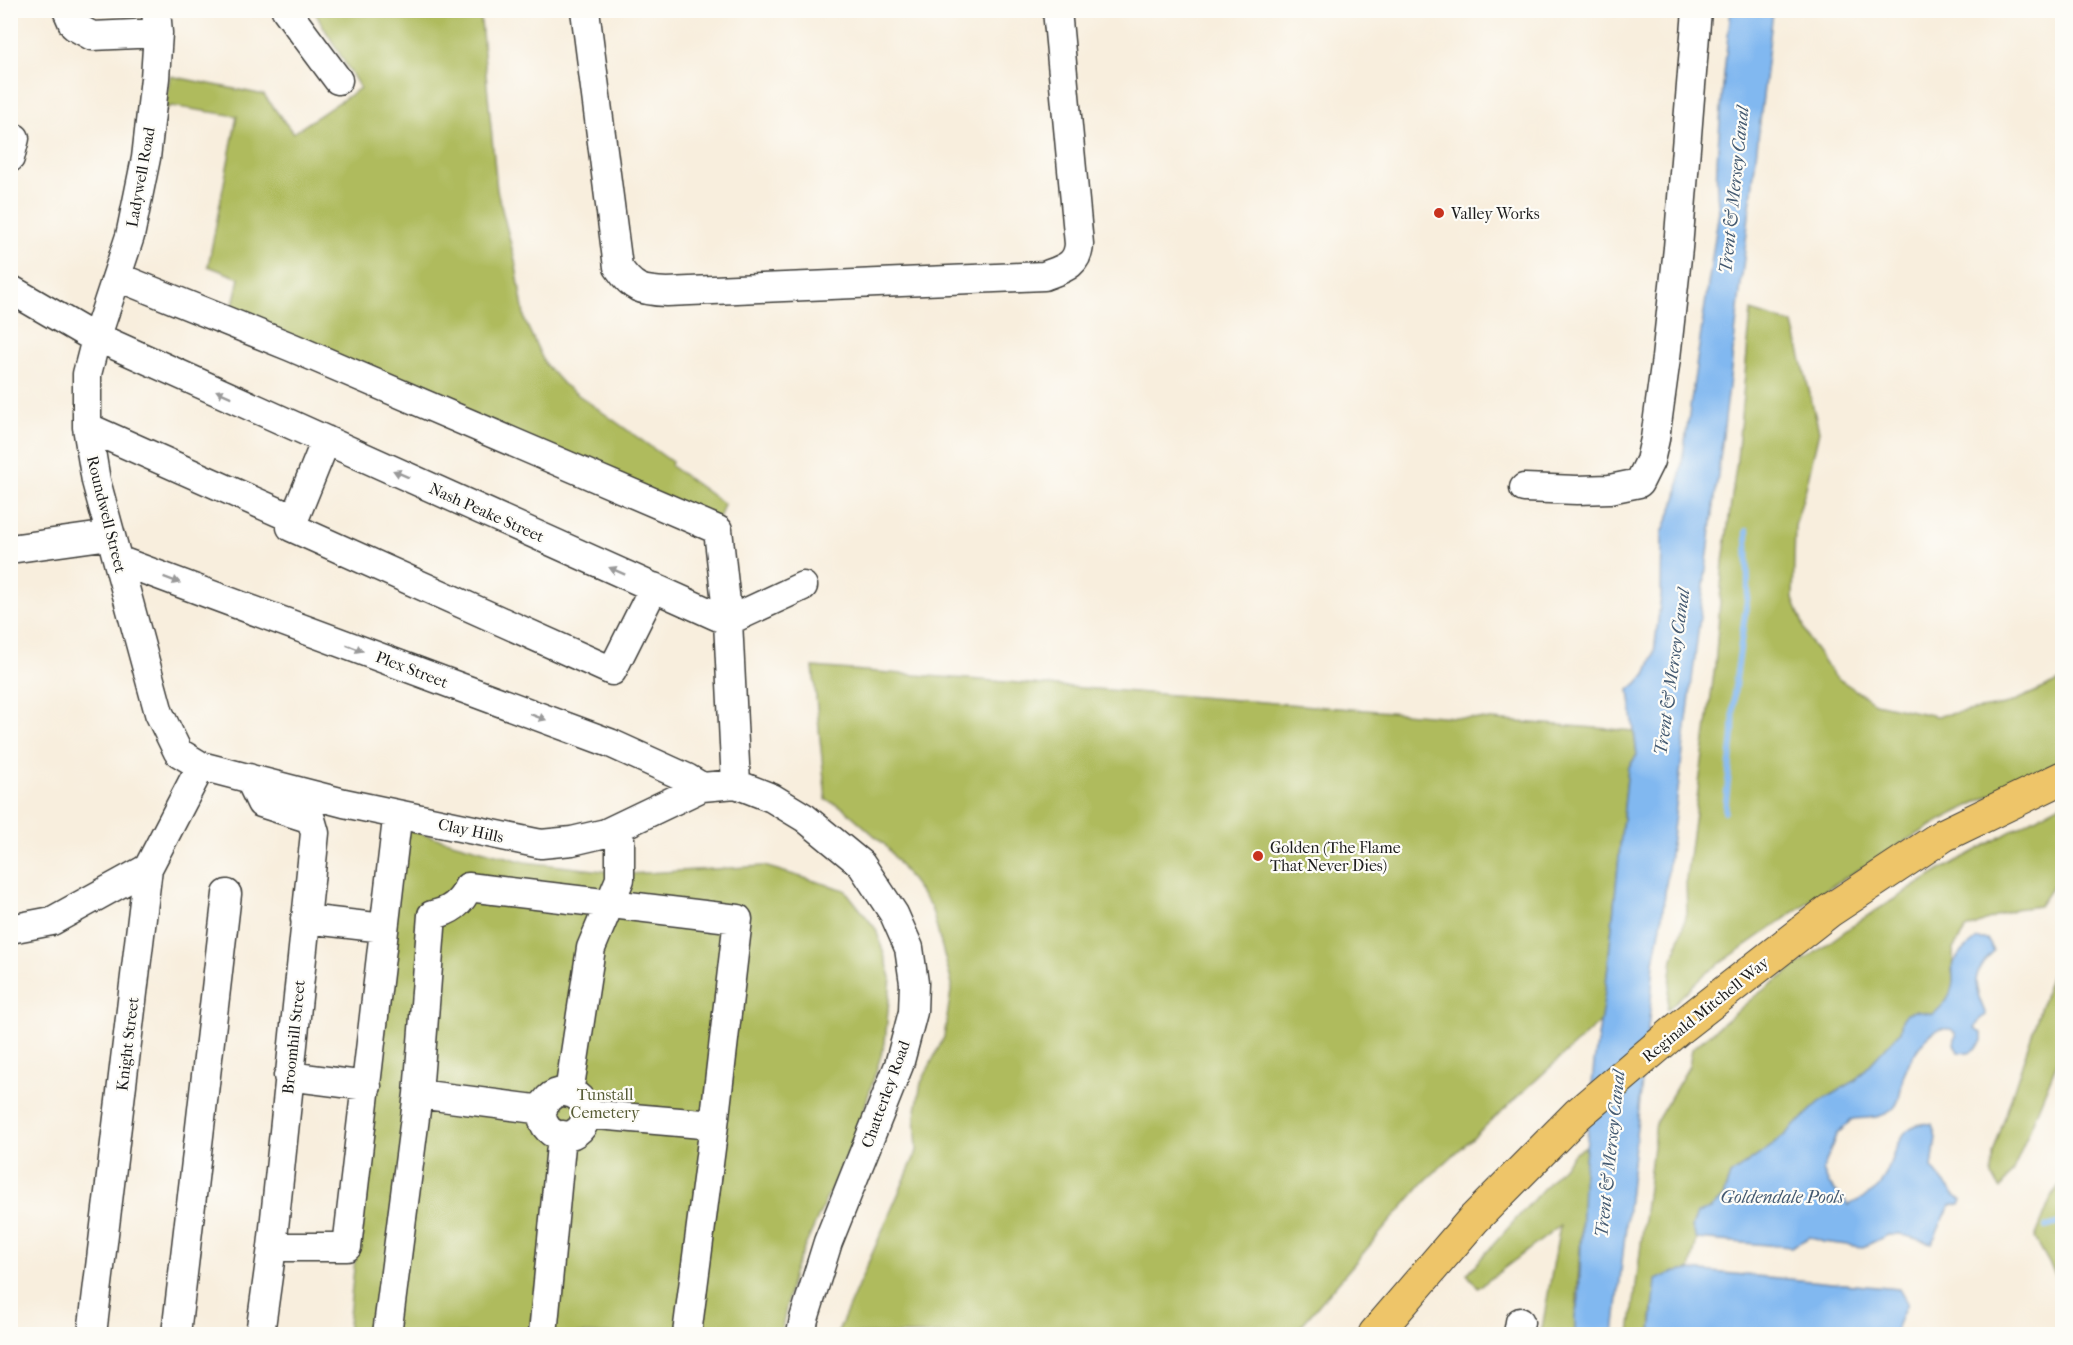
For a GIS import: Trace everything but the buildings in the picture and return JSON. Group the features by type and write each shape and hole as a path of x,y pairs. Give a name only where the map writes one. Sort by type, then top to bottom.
{"main road":[{"name":"Reginald Mitchell Way","path":"1375,1335 1473,1220 1578,1114 1679,1028 1829,911 1944,835 2062,777"}],"street":[{"path":"67,10 74,26 92,36 157,22"},
{"path":"286,10 338,80"},
{"path":"585,10 618,267 628,282 644,291 667,292 1044,276 1073,262 1078,254 1078,244 1057,10"},
{"path":"1524,488 1577,490 1620,488 1639,483 1650,461 1660,404 1678,248 1698,10"},
{"name":"Ladywell Road","path":"96,339 130,236 146,158 157,22"},
{"path":"118,277 301,352 718,530 728,621 736,784"},
{"path":"10,289 96,339"},
{"name":"Roundwell Street","path":"96,339 87,374 87,427 96,482 159,713 178,752 201,766"},
{"name":"Nash Peake Street","path":"96,339 110,343 728,621"},
{"path":"87,427 294,519"},
{"path":"326,440 291,527 612,670 654,587"},
{"path":"10,549 114,547"},
{"name":"Plex Street","path":"114,547 610,743 702,787"},
{"path":"728,621 803,586"},
{"name":"Clay Hills","path":"201,766 344,803 541,844 572,842 606,833 702,787 736,784"},
{"name":"Knight Street","path":"92,1335 148,868 201,766"},
{"name":"Broomhill Street","path":"249,778 261,803 312,819 315,833 261,1335"},
{"name":"Chatterley Road","path":"736,784 772,798 806,818 861,864 897,923 909,948 915,983 913,1012 899,1065 828,1242 801,1335"},
{"path":"620,827 620,879 591,948 578,1103 582,1127 576,1132 562,1135 553,1133 543,1122 543,1110 548,1098 554,1094 578,1103 714,1125"},
{"path":"272,1247 347,1247 396,828"},
{"path":"10,929 52,921 148,868"},
{"path":"387,1335 418,1094 432,915 443,913 453,907 464,896 468,887 738,918 687,1335"},
{"path":"176,1335 227,894"},
{"path":"305,919 384,928"},
{"path":"288,1076 367,1086"},
{"path":"418,1094 543,1110"},
{"path":"543,1335 562,1135"}],"green space":[{"path":"314,11 480,11 497,190 515,260 525,321 545,364 563,384 672,462 671,466 724,504 719,519 230,318 239,278 208,266 237,116 171,106 165,110 170,76 264,95 293,133 360,88"},
{"path":"1751,311 1793,324 1819,431 1795,526 1793,599 1809,640 1833,675 1875,703 1936,716 2005,705 2062,680 2062,761 1941,820 1827,889 1705,974 1667,1010 1673,959 1687,913 1686,879 1715,666 1723,562 1737,459"},
{"path":"813,667 1634,731 1637,755 1628,768 1601,1021 1424,1182 1294,1334 837,1334 917,1151 915,1116 921,1083 944,1037 952,984 931,907 886,846 842,807 826,800"},
{"path":"2062,803 2062,872 2039,906 2015,909 1966,929 1953,949 1952,988 1941,1007 1933,1014 1915,1011 1902,1020 1900,1032 1855,1081 1822,1100 1776,1143 1730,1175 1723,1197 1711,1209 1697,1214 1692,1228 1697,1239 1690,1270 1671,1273 1653,1307 1651,1334 1630,1334 1656,1122 1689,1066 1692,1049 1755,996 1859,921 1941,870"},
{"name":"Tunstall Cemetery","path":"401,828 525,862 629,874 764,866 845,890 876,929 891,977 885,1043 857,1131 793,1273 781,1334 347,1334"},
{"path":"2062,941 2062,1050 2013,1171 2001,1189 1992,1177 1993,1154"},
{"path":"1586,1146 1575,1334 1541,1334 1560,1226 1478,1288 1467,1274 1575,1153"},
{"path":"2062,1182 2062,1284 2035,1238 2052,1196"}],"water":[{"name":"Trent & Mersey Canal","path":"1731,11 1773,11 1727,403 1661,925 1654,962 1614,1334 1575,1334 1575,1316 1579,1299 1583,1182 1594,1063 1606,985 1628,768 1637,755 1629,690 1646,675 1654,653 1661,596 1662,533 1677,496 1719,210 1717,155"},
{"name":"Goldendale Pools","path":"1977,939 1987,939 1994,951 1981,967 1976,981 1986,1015 1980,1019 1975,1029 1982,1033 1982,1041 1972,1051 1958,1052 1954,1044 1956,1034 1951,1029 1940,1029 1932,1033 1918,1049 1906,1069 1896,1106 1879,1116 1853,1119 1836,1135 1823,1170 1829,1184 1849,1205 1878,1188 1898,1144 1910,1128 1920,1124 1932,1124 1936,1137 1932,1168 1955,1196 1962,1200 1960,1205 1950,1205 1932,1243 1902,1235 1888,1235 1863,1247 1823,1242 1810,1237 1791,1247 1697,1239 1692,1228 1697,1213 1711,1209 1723,1197 1730,1175 1776,1143 1822,1100 1855,1081 1900,1032 1902,1020 1907,1013 1915,1011 1933,1014 1941,1007 1952,988 1954,961"},
{"path":"1690,1270 1899,1289 1907,1303 1894,1334 1651,1334 1656,1280 1671,1273"}],"waterway":[{"path":"1725,811 1733,734 1734,694 1748,592 1747,531"},
{"path":"2046,1227 2062,1222"}],"place":[{"name":"Valley Works","path":"1439,213"},
{"name":"Golden (The Flame That Never Dies)","path":"1258,856"}]}
